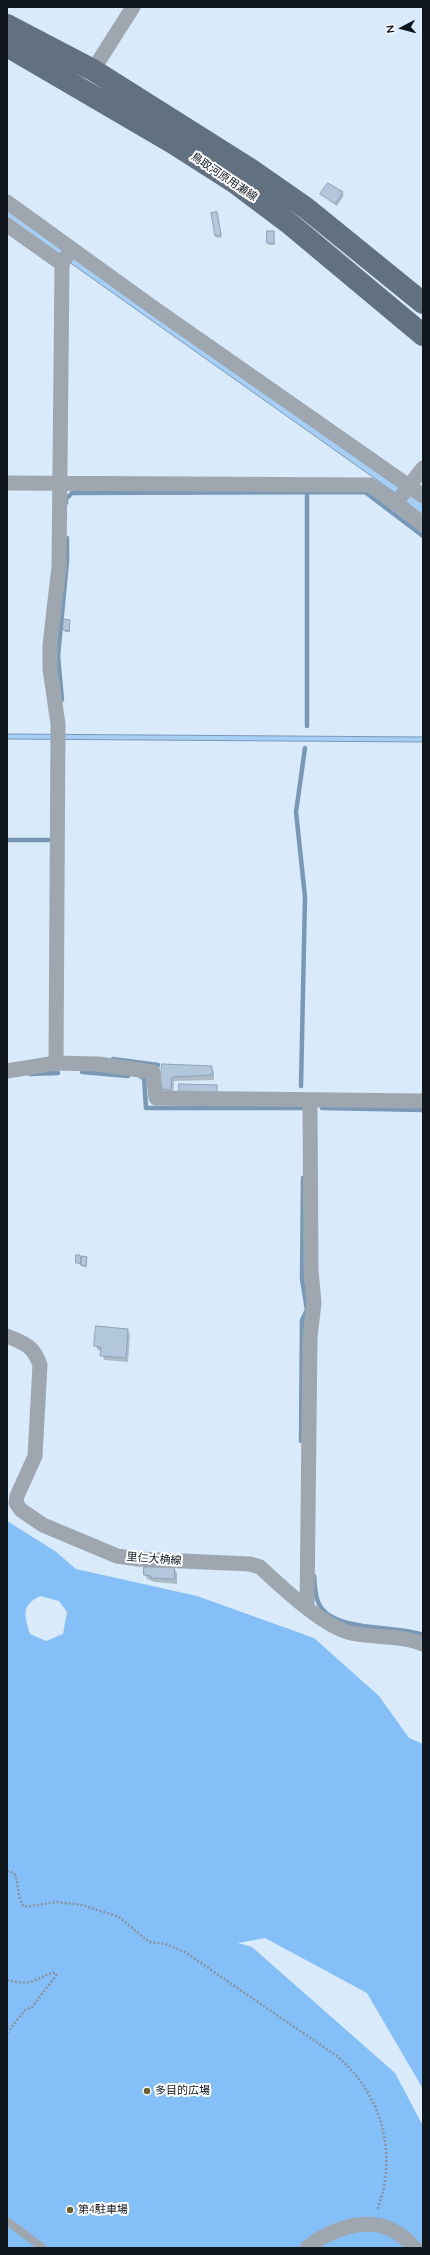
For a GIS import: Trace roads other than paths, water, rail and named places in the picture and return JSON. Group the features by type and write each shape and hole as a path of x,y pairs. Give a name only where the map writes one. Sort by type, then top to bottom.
{"main road":[{"name":"鳥取河原用瀬線","path":"7,25 93,70 243,165 306,208 423,303"},
{"name":"鳥取河原用瀬線","path":"7,46 173,143 234,182 290,224 423,334"},
{"path":"7,53 36,62"}],"street":[{"path":"93,70 133,7"},
{"path":"7,202 151,306 423,496"},
{"path":"7,225 62,264"},
{"path":"56,1063 58,724 50,669 50,645 59,566 62,264 72,249"},
{"path":"396,503 423,468"},
{"path":"7,483 370,485 423,524"},
{"path":"7,1071 56,1063 98,1064 154,1072 156,1098 423,1102"},
{"path":"307,1606 310,1337 314,1303 311,1270 310,1101"},
{"name":"里仁大桷線","path":"7,1336 24,1343 36,1352 40,1365 35,1456 17,1496 16,1503 21,1510 43,1526 117,1556 138,1559 250,1564 260,1567 336,1628 350,1633 423,1644"},
{"path":"307,2248 340,2230 359,2226 375,2225 382,2226 395,2232 415,2248"}],"lane":[{"path":"7,2221 43,2248"}],"waterway":[{"path":"66,503 66,499 72,493 365,492 423,536"},
{"path":"307,496 307,726"},
{"path":"62,700 58,656 67,561 67,538"},
{"path":"301,1086 305,897 296,812 305,748"},
{"path":"7,840 50,840"},
{"path":"113,1059 158,1065"},
{"path":"82,1072 128,1076"},
{"path":"30,1074 58,1073"},
{"path":"141,1077 144,1077 146,1108 302,1108"},
{"path":"322,1108 423,1110"},
{"path":"301,1441 302,1320 307,1310 302,1279 303,1178"},
{"path":"314,1576 318,1602 322,1609 330,1616 355,1625 399,1630 423,1635"}],"place":[{"name":"多目的広場","path":"147,2091"},
{"name":"第4駐車場","path":"70,2210"}]}
